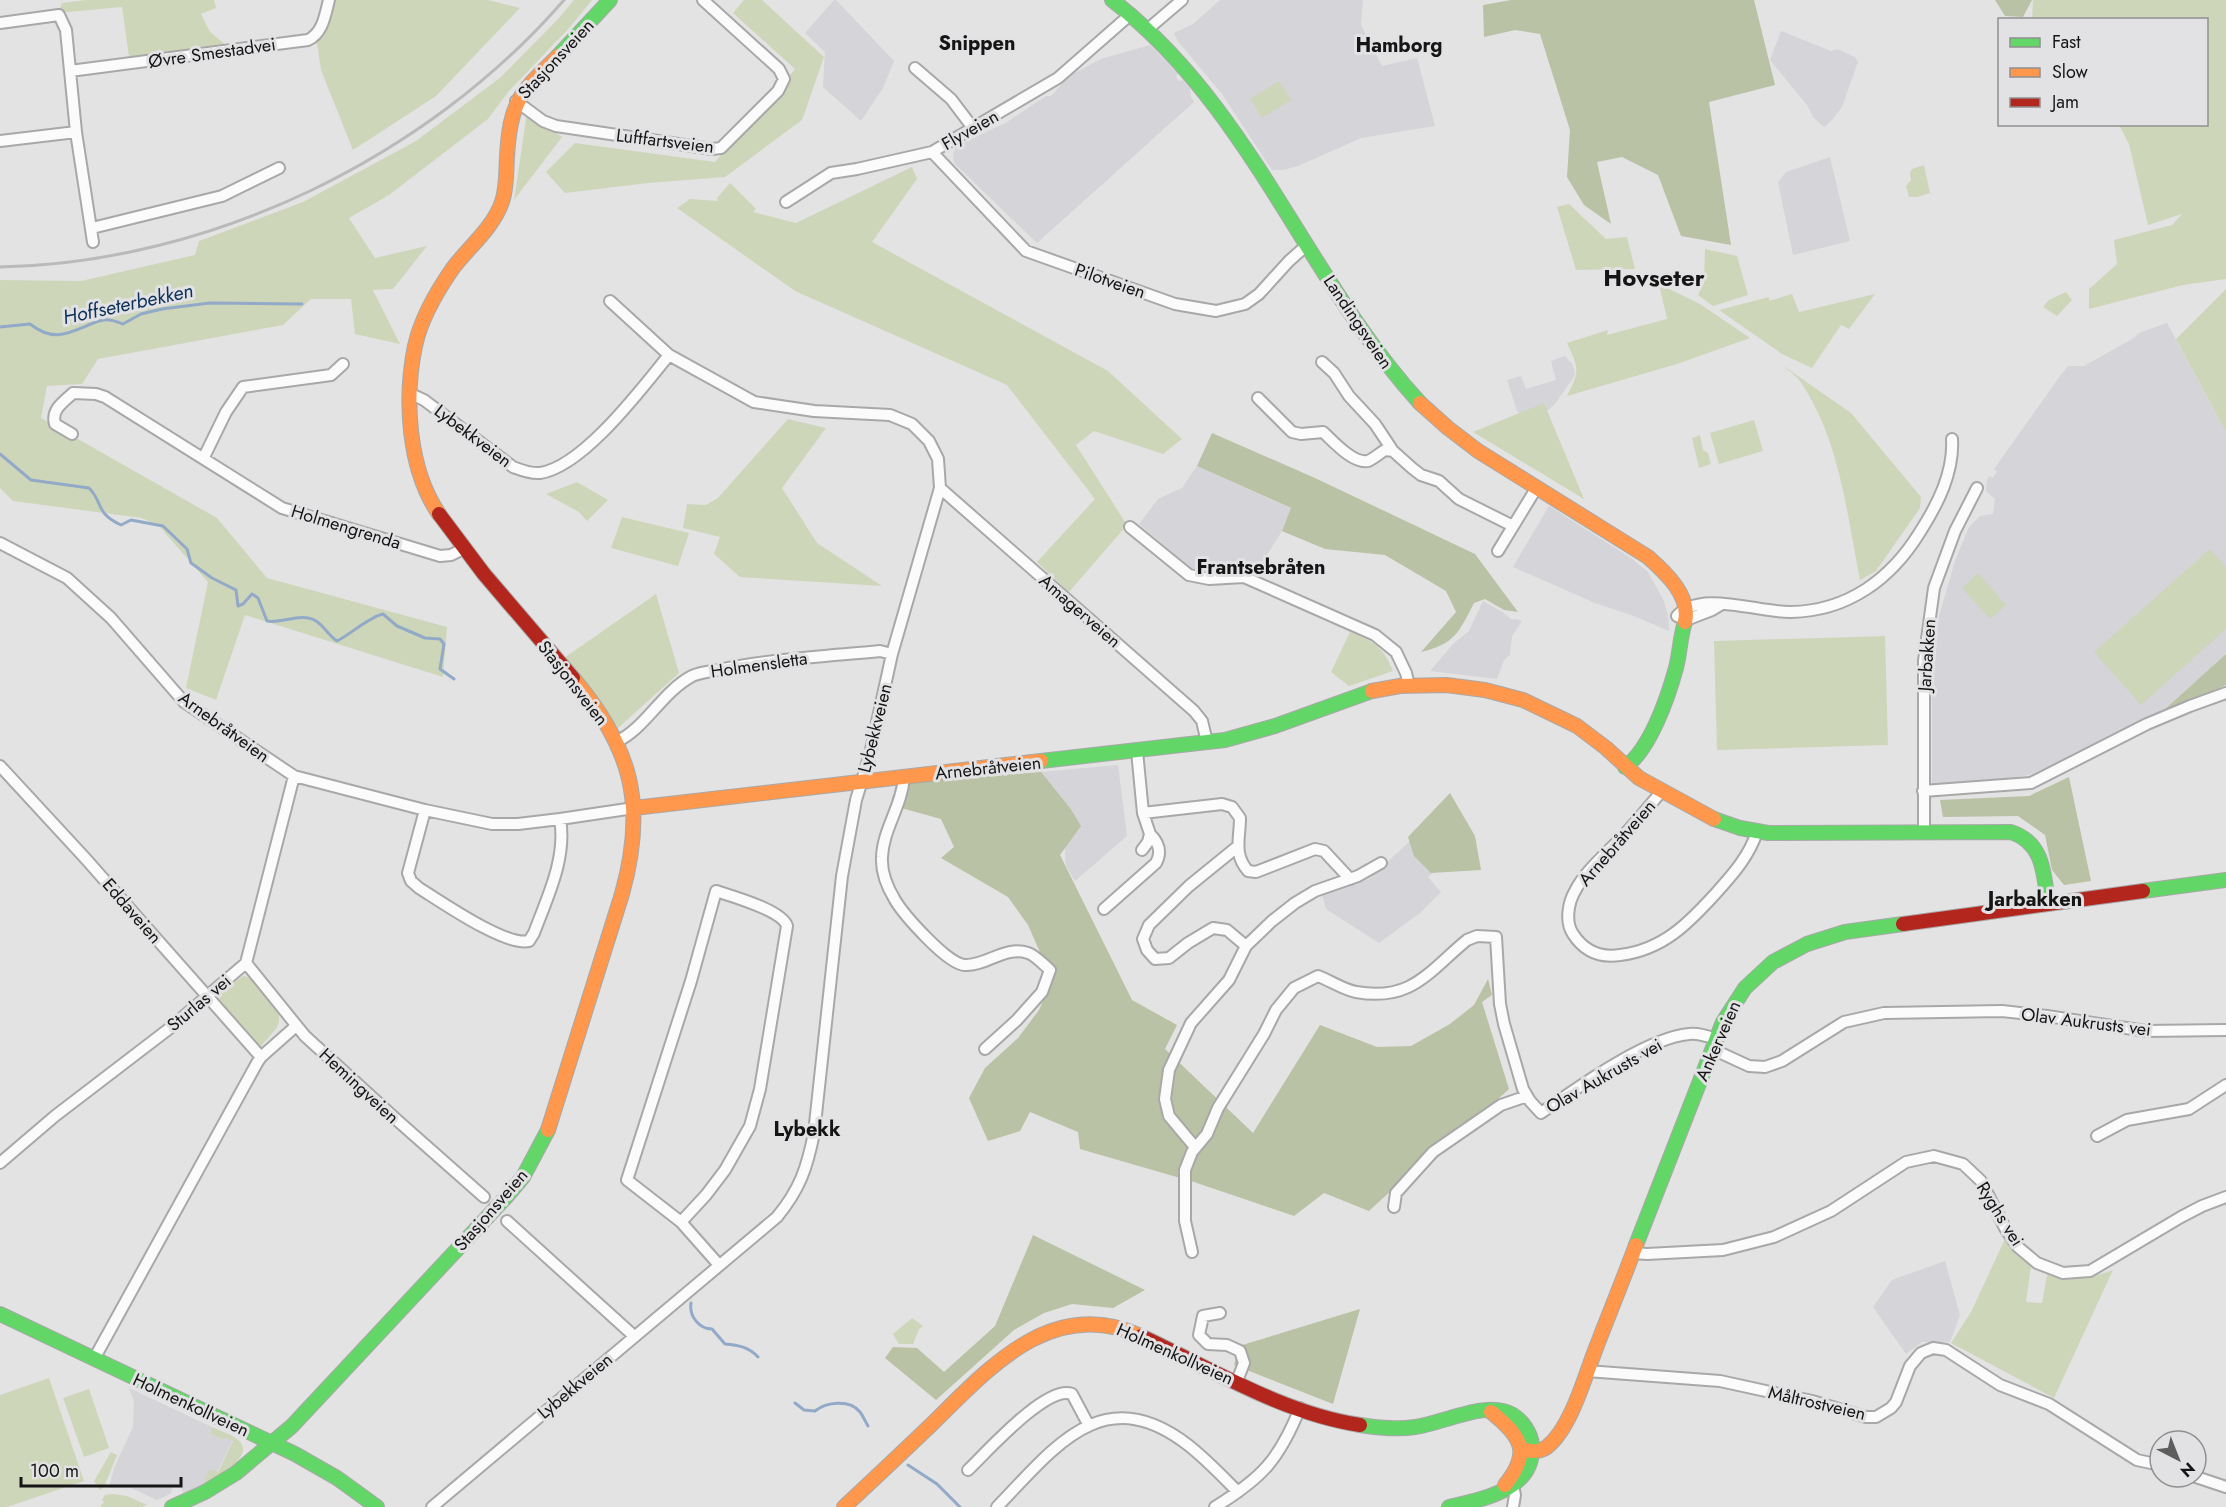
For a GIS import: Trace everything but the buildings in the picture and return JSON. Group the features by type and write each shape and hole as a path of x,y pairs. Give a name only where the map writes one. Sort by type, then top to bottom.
{"street":[{"name":"Øvre Smestadvei","path":"70,71 308,40 321,28 329,0"},
{"name":"Stasjonsveien","path":"172,1507 217,1486 274,1444 504,1200 522,1178 535,1158 551,1123 622,894 632,849 634,808 627,772 615,742 606,723 587,695 464,549 438,514 422,482 411,437 414,351 429,307 453,269 492,222 502,202 506,184 508,130 516,101 531,82 610,0"},
{"name":"Luftfartsveien","path":"516,101 543,121 556,126 712,149 721,148 778,91 784,79 779,69 703,0"},
{"name":"Landingsveien","path":"1112,0 1148,29 1182,63 1209,95 1376,352 1413,398 1461,438 1642,552 1658,565 1668,578 1683,615"},
{"path":"1148,29 1182,0"},
{"name":"Flyveien","path":"786,202 831,173 932,152 1058,78 1131,14"},
{"path":"0,23 59,15 66,30 76,132 93,242"},
{"path":"915,68 951,99 973,128"},
{"path":"0,141 76,132"},
{"name":"Pilotveien","path":"932,152 1026,251 1175,304 1216,311 1245,304 1259,294 1307,245"},
{"path":"92,228 222,196 279,168"},
{"name":"Lybekkveien","path":"432,1507 777,1217 797,1189 808,1161 814,1133 842,876 892,654 940,488 938,459 929,441 912,424 890,415 814,411 754,402 669,355 610,301"},
{"name":"Lybekkveien","path":"411,394 424,400 513,468 538,473 548,471 566,461 610,425 669,355"},
{"path":"1322,362 1334,373 1349,396 1375,424 1393,451 1421,475 1439,481 1459,499 1513,526"},
{"path":"204,457 226,412 243,387 331,375 343,364"},
{"name":"Holmengrenda","path":"72,434 56,424 54,417 56,409 73,393 96,394 105,397 204,457 282,508 440,556 451,555 464,549"},
{"path":"1258,398 1292,432 1301,434 1323,432 1339,448 1359,460 1368,461 1385,450 1393,451"},
{"path":"1628,762 1646,743 1671,682 1679,651 1683,615 1712,610 1722,604 1773,612 1801,612 1834,606 1870,588 1902,558 1928,519 1950,471 1953,452 1952,439"},
{"path":"1498,551 1537,487"},
{"name":"Amagerveien","path":"940,488 1194,711 1202,721 1207,742"},
{"name":"Jarbakken","path":"1924,832 1924,661 1934,588 1955,531 1977,488"},
{"path":"1130,527 1189,575 1209,579 1244,577 1375,634 1395,652 1406,673 1409,685"},
{"name":"Arnebråtveien","path":"0,543 67,578 111,618 184,702 294,776 425,810 504,825 1207,742 1256,732 1364,694 1409,685 1464,686 1509,694 1538,705 1559,716 1654,778 1662,791 1684,806 1739,828 1757,832 2011,832 2026,837 2034,844 2039,854 2048,904"},
{"name":"Holmensletta","path":"615,742 631,734 652,709 677,686 694,675 741,665 880,651 892,654"},
{"path":"1923,792 2031,783 2147,724 2226,693"},
{"path":"1104,909 1156,863 1160,856 1158,844 1150,834 1143,813 1137,751"},
{"name":"Eddaveien","path":"0,766 85,858 261,1057"},
{"name":"Sturlas vei","path":"0,1163 82,1094 207,997 246,963 294,776"},
{"path":"903,777 901,796 885,836 882,856 885,878 902,911 936,946 961,964 972,964 1008,953 1028,952 1050,970 1042,992 1017,1020 985,1049"},
{"name":"Arnebråtveien","path":"1662,791 1573,892 1568,915 1569,927 1584,947 1596,954 1613,956 1641,951 1657,945 1681,930 1740,866 1757,832"},
{"path":"1143,813 1221,804 1232,807 1240,818 1237,847 1240,862 1248,871 1256,872 1315,849 1324,851 1350,879"},
{"path":"425,810 409,869 411,881 482,926 501,936 522,942 529,941 534,933 555,875 562,843 560,819"},
{"path":"1142,850 1150,834"},
{"path":"1237,847 1181,893 1149,925 1143,939 1147,950 1155,959 1169,958 1213,928 1227,930 1246,946"},
{"path":"1192,1252 1185,1221 1185,1170 1195,1147 1169,1116 1165,1099 1169,1070 1191,1023 1229,980 1246,946 1294,903 1315,891 1350,879 1381,863"},
{"name":"Ankerveien","path":"1529,1446 1560,1428 1587,1371 1727,1013 1746,985 1772,962 1803,944 1859,930 2226,880"},
{"path":"681,1222 725,1170 750,1126 762,1078 787,926 785,920 767,910 716,891 694,972 627,1180 681,1222 719,1265"},
{"name":"Olav Aukrusts vei","path":"1195,1147 1207,1134 1218,1108 1264,1034 1276,1010 1294,988 1318,976 1354,992 1382,994 1401,991 1414,986 1467,940 1477,936 1496,937 1500,1004 1504,1024 1527,1096 1541,1113 1585,1082 1656,1044 1689,1034 1703,1035 1749,1066 1765,1068 1782,1062 1844,1022 1884,1013 2002,1011 2146,1031 2226,1030"},
{"name":"Hemingveien","path":"246,963 296,1026 383,1108 484,1197"},
{"path":"94,1359 261,1057 296,1026"},
{"path":"2097,1136 2127,1120 2189,1110 2226,1085"},
{"path":"1394,1207 1396,1193 1433,1152 1501,1105 1527,1096"},
{"name":"Ryghs vei","path":"1633,1253 1723,1250 1774,1237 1831,1211 1906,1162 1934,1156 1963,1164 1981,1181 2005,1228 2018,1247 2037,1263 2063,1273 2090,1271 2181,1217 2226,1197"},
{"path":"507,1221 634,1336"},
{"path":"1220,1313 1203,1316 1199,1335 1208,1344 1227,1345 1239,1351 1244,1363 1237,1381"},
{"name":"Holmenkollveien","path":"0,1314 274,1444 337,1478 377,1507"},
{"name":"Holmenkollveien","path":"844,1507 996,1365 1030,1340 1055,1329 1091,1323 1114,1326 1145,1337 1300,1408 1349,1423 1392,1429 1416,1427 1478,1412 1491,1412 1529,1446"},
{"name":"Måltrostveien","path":"1587,1371 1720,1381 1812,1401 1866,1417 1876,1417 1896,1402 1915,1359 1921,1353 1933,1348 1940,1349 1959,1358 2000,1385 2049,1404 2137,1460 2148,1462"},
{"path":"968,1470 1035,1407 1044,1400 1063,1392 1075,1398 1088,1424"},
{"path":"1215,1507 1238,1492 1273,1461 1286,1441 1300,1408"},
{"path":"997,1507 1060,1444 1088,1424 1121,1418 1134,1419 1161,1428 1193,1449 1238,1492"},
{"path":"1513,1507 1512,1483 1529,1446"},
{"path":"2208,1481 2226,1487"},
{"path":"1449,1507 1498,1492 1512,1483"}],"shaded area":[{"path":"834,0 894,61 883,88 861,121 823,87 825,52 805,33"},
{"path":"1220,0 1363,0 1361,25 1382,66 1417,58 1435,126 1361,138 1298,166 1272,170 1222,94 1177,40 1174,33 1193,24"},
{"path":"1781,31 1831,51 1837,49 1855,57 1858,62 1842,107 1824,127 1813,117 1807,105 1770,60"},
{"path":"1150,45 1178,74 1176,77 1179,81 1183,80 1190,89 1194,102 1037,243 954,163 953,154 961,144 1007,122 1046,96 1051,96 1063,83 1063,79 1101,59"},
{"path":"1830,157 1850,241 1793,255 1778,182 1786,172"},
{"path":"2167,323 2226,432 2226,654 2156,717 2114,735 2046,771 2014,778 1932,784 1932,669 1939,616 1955,561 1969,527 1980,516 1993,514 1995,499 1986,491 1989,476 1993,478 1997,472 1994,469 2068,366 2084,366 2139,333"},
{"path":"1565,356 1573,365 1575,375 1555,404 1546,412 1527,417 1517,411 1507,380 1521,376 1526,389 1556,380 1551,361"},
{"path":"1197,466 1292,509 1282,531 1257,571 1197,573 1139,524 1158,499 1182,488"},
{"path":"1549,506 1631,558 1648,572 1663,599 1668,615 1669,631 1595,603 1513,567"},
{"path":"1483,601 1511,619 1522,621 1512,636 1510,655 1504,660 1497,679 1430,671 1453,644 1469,631"},
{"path":"1118,765 1127,836 1075,881 1066,866 1063,821 1030,773"},
{"path":"1425,827 1436,870 1428,877 1441,892 1420,913 1379,943 1326,909 1322,895 1369,879"},
{"path":"1945,1261 1960,1315 1950,1342 1922,1342 1906,1354 1873,1307 1892,1280"},
{"path":"129,1388 212,1427 210,1434 224,1440 226,1437 233,1440 217,1472 211,1469 206,1483 183,1493 181,1487 173,1487 170,1494 157,1500 131,1488 109,1488 114,1468 133,1427 134,1401"}],"green space":[{"path":"86,0 214,0 216,8 201,14 210,32 227,46 129,57 122,7 58,13 62,3"},
{"path":"335,0 488,0 520,8 436,96 353,150 321,70 317,43 327,29"},
{"path":"574,0 592,0 570,27 509,91 488,119 389,195 349,218 375,258 427,246 393,289 373,290 400,344 355,334 351,299 311,299 283,325 98,359 82,384 47,386 41,418 217,518 267,578 447,627 443,677 245,615 216,700 186,688 208,582 159,526 142,518 13,501 0,488 0,280 81,281 195,255 199,241 303,202 416,141 501,77"},
{"path":"744,0 762,0 824,57 802,120 725,177 565,193 546,172 575,143 715,162 795,69 733,13"},
{"path":"1511,0 1754,0 1775,85 1709,102 1731,245 1681,236 1658,175 1622,157 1597,162 1611,224 1584,205 1567,177 1570,130 1540,34 1515,30 1484,37 1483,5"},
{"path":"1995,0 2032,0 2023,17 2005,16"},
{"path":"2033,0 2226,0 2226,279 2183,285 2089,309 2089,289 2117,264 2114,240 2172,225 2182,214 2148,225 2129,144 2120,126 2208,126 2208,18 2032,18"},
{"path":"1279,81 1291,100 1262,118 1250,99"},
{"path":"527,113 562,137 514,200"},
{"path":"1924,165 1930,193 1909,197 1906,186 1911,180 1910,173 1912,169"},
{"path":"912,167 917,179 872,242 1108,371 1182,439 1163,454 1094,431 1076,445 1127,525 1069,592 1037,562 1095,499 1007,385 795,291 677,208 690,199 718,201 717,198 730,183 756,209 753,212 796,223"},
{"path":"1569,204 1606,239 1627,237 1635,269 1576,270 1557,207"},
{"path":"1705,249 1737,256 1748,295 1713,306 1698,295 1704,283"},
{"path":"1659,284 1700,304 1750,338 1677,364 1567,396 1576,375 1576,365 1567,343 1608,330 1607,335 1667,319"},
{"path":"2226,289 2226,432 2176,339"},
{"path":"2066,292 2072,300 2057,316 2043,307 2049,300"},
{"path":"1792,294 1799,312 1875,294 1849,329 1841,325 1812,368 1782,354 1719,310 1769,297 1769,301"},
{"path":"1782,365 1851,413 1921,497 1920,508 1876,571 1860,580 1834,454 1815,406 1800,381"},
{"path":"1544,403 1584,499 1473,432"},
{"path":"788,419 826,428 782,488 817,543 882,586 740,577 714,554 720,537 683,528 687,504 706,505 718,498"},
{"path":"1754,420 1763,451 1719,464 1710,433"},
{"path":"1212,433 1315,478 1475,554 1518,612 1504,610 1485,599 1474,603 1460,629 1449,641 1421,652 1456,612 1446,591 1385,555 1325,549 1282,531 1291,508 1197,466"},
{"path":"1700,435 1703,450 1708,453 1711,464 1699,468 1692,438"},
{"path":"577,482 608,500 587,521 579,512 546,494"},
{"path":"622,517 689,533 678,566 611,548"},
{"path":"2210,549 2226,567 2226,629 2141,705 2094,652"},
{"path":"1978,573 2006,605 1990,619 1962,588"},
{"path":"656,594 679,673 618,728 564,658"},
{"path":"1350,632 1377,646 1385,655 1393,671 1349,686 1331,672"},
{"path":"1885,636 1888,745 1717,750 1714,641"},
{"path":"2226,654 2226,685 2156,717 2164,710"},
{"path":"1041,772 1070,808 1081,826 1060,855 1132,1000 1177,1025 1165,1049 1253,1133 1320,1025 1377,1047 1411,1046 1450,1024 1474,1005 1488,979 1492,995 1482,1002 1509,1089 1475,1120 1446,1140 1369,1211 1324,1193 1294,1216 1194,1182 1080,1149 1078,1132 1030,1112 1020,1131 988,1141 969,1098 985,1068 1018,1038 1039,1010 1047,992 1046,966 1028,925 1008,897 941,858 954,847 941,819 894,806 898,783"},
{"path":"2069,777 2091,881 2064,885 2052,870 2045,835 2018,816 1943,817 1940,800 2029,796"},
{"path":"1450,793 1475,836 1481,870 1431,873 1414,856 1408,837"},
{"path":"243,976 252,978 279,1012 276,1029 260,1047 255,1045 214,999"},
{"path":"1033,1235 1145,1290 1113,1308 1072,1304 1044,1313 1014,1330 936,1400 885,1358 893,1347 917,1348 944,1372 995,1326"},
{"path":"2005,1239 2014,1252 2031,1267 2026,1302 2042,1303 2047,1275 2080,1278 2113,1270 2054,1398 1951,1343 1971,1312"},
{"path":"1360,1309 1333,1404 1234,1365 1239,1346"},
{"path":"912,1318 923,1326 919,1329 913,1344 899,1344 893,1334"},
{"path":"49,1378 84,1481 7,1507 0,1507 0,1395"},
{"path":"89,1389 109,1448 84,1457 63,1398"},
{"path":"212,1427 235,1438 241,1443 243,1449 237,1461 206,1483 205,1478 210,1469 218,1472 233,1441 210,1434"},
{"path":"111,1452 117,1455 104,1487 100,1490 94,1481"},
{"path":"105,1495 127,1496 147,1505 100,1507"}],"waterway":[{"name":"Hoffseterbekken","path":"0,327 30,324 38,330 53,335 75,331 102,320 123,324 141,314 210,303 302,304"},
{"path":"0,454 31,480 89,488 97,498 103,512 121,525 131,520 163,526 187,549 191,563 212,578 236,590 238,606 252,594 258,598 267,621 310,619 319,623 337,641 372,618 383,614 397,626 425,638 440,639 444,644 440,669 454,679"},
{"path":"691,1303 693,1317 699,1324 712,1329 725,1344 743,1347 758,1357"},
{"path":"795,1403 804,1410 815,1411 831,1404 850,1405 860,1412 868,1426"},
{"path":"908,1465 937,1484 960,1507"}],"railway":[{"path":"0,267 79,261 157,246 235,222 309,191 381,153 448,108 509,57 564,0"}],"traffic: fast":[{"path":"558,56 610,0"},
{"path":"1112,0 1160,43 1203,90 1240,141 1379,354 1420,403"},
{"path":"1625,767 1634,759 1650,736 1663,708 1676,668 1685,622"},
{"path":"1041,761 1225,740 1275,726 1372,691"},
{"path":"1714,819 1740,828 1768,833 2011,832 2022,837 2036,852 2043,871 2048,904"},
{"path":"2143,891 2226,880"},
{"path":"1636,1245 1723,1022 1745,988 1773,962 1807,944 1845,932 1903,924"},
{"path":"172,1507 205,1492 236,1473 292,1426 507,1196 523,1177 548,1130"},
{"path":"0,1314 295,1454 337,1478 377,1507"},
{"path":"1360,1425 1408,1428 1491,1410 1503,1411 1520,1421 1528,1432 1532,1445 1531,1460 1525,1473 1516,1482 1491,1496 1449,1507"}],"traffic: slow":[{"path":"439,514 421,476 411,433 410,388 415,346 430,305 459,260 487,229 502,202 505,191 508,138 514,110 519,99 558,56"},
{"path":"1420,403 1478,451 1648,557 1681,594 1686,612 1685,622"},
{"path":"548,1130 622,894 633,833 633,805 629,779 621,754 609,729 573,678"},
{"path":"1372,691 1400,686 1446,685 1485,690 1523,700 1577,726 1639,778 1714,819"},
{"path":"634,808 1041,761"},
{"path":"1521,1448 1534,1451 1547,1447 1556,1438 1570,1415 1636,1245"},
{"path":"844,1507 978,1379 1026,1343 1052,1331 1080,1325 1109,1326 1141,1336"},
{"path":"1491,1412 1510,1429 1519,1445 1518,1463 1505,1485"}],"traffic: jam":[{"path":"439,514 484,574 573,678"},
{"path":"1903,924 2143,891"},
{"path":"1141,1336 1275,1400 1303,1411 1360,1425"}],"district":[{"name":"Snippen","path":"977,43"},
{"name":"Hamborg","path":"1399,45"},
{"name":"Hovseter","path":"1654,277"},
{"name":"Frantsebråten","path":"1261,567"},
{"name":"Jarbakken","path":"2035,899"},
{"name":"Lybekk","path":"807,1129"}]}
